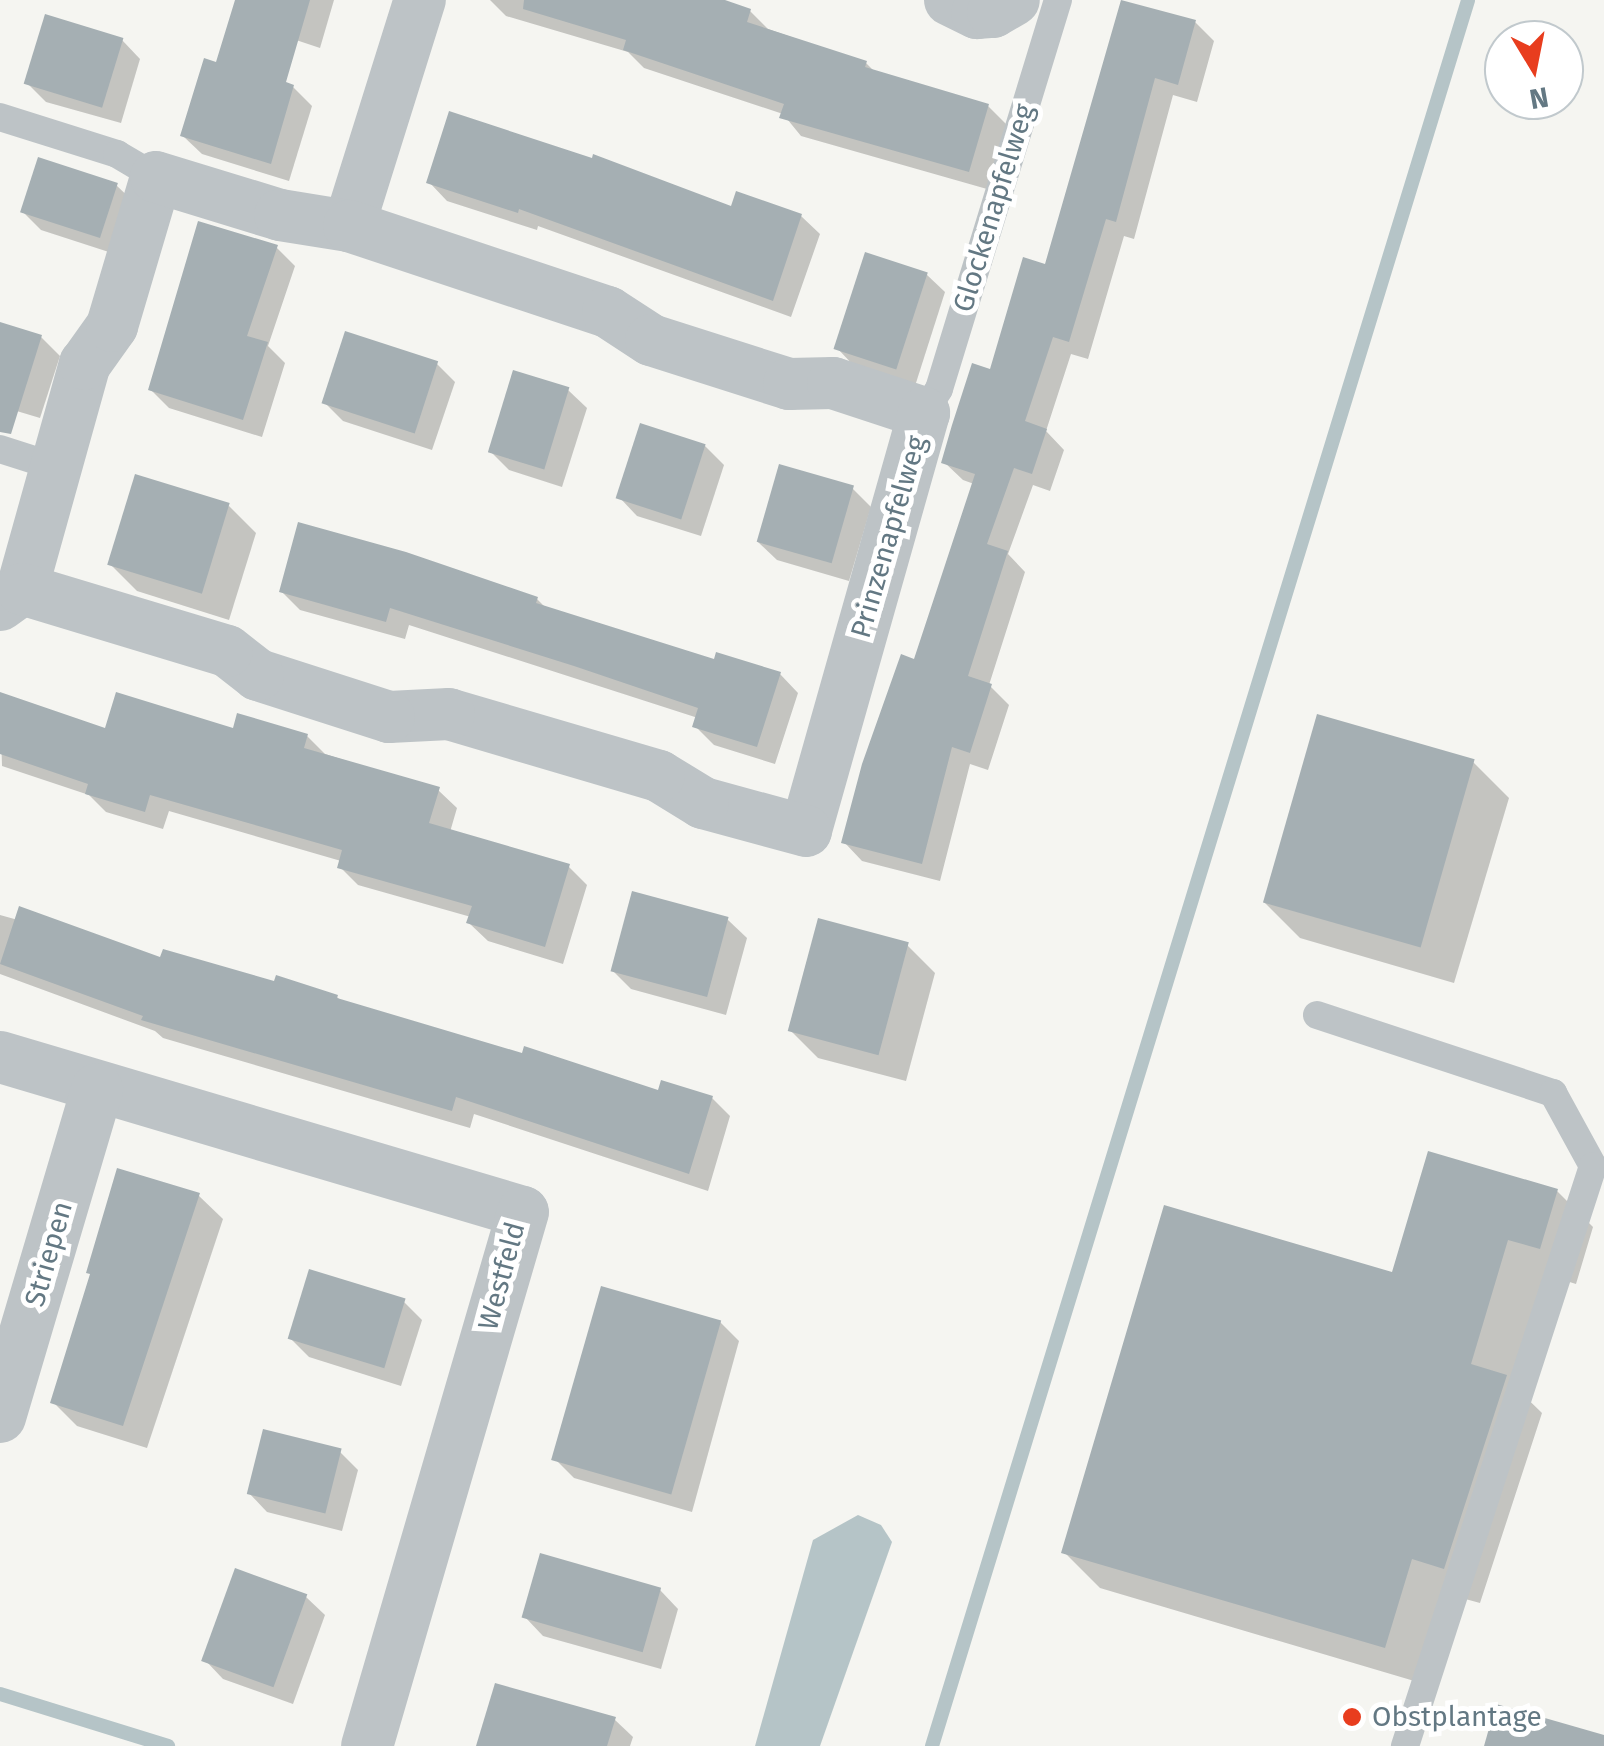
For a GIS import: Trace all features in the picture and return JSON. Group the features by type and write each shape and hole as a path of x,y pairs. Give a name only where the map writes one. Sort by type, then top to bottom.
{"street":[{"path":"349,226 420,0"},
{"path":"950,0 976,13 993,12 1014,0"},
{"name":"Prinzenapfelweg","path":"156,177 280,214 349,226 608,312 651,340 789,384 833,384 924,413 806,831 703,803 659,776 449,714 389,717 258,675 228,651 11,597 56,466 84,364 112,326 156,177"},
{"name":"Westfeld","path":"0,1057 97,1089 522,1212 367,1746"},
{"name":"Striepen","path":"0,1417 97,1089"}],"lane":[{"name":"Glockenapfelweg","path":"924,413 938,389 1058,0"},
{"path":"0,117 118,154 156,177"},
{"path":"0,449 56,466"},
{"path":"1318,1015 1553,1092 1593,1166 1405,1746"}],"shaded area":[{"path":"858,1515 881,1525 892,1542 820,1746 755,1746 813,1540"}],"building":[{"path":"235,0 310,0 286,82 294,85 271,164 180,136 204,58 216,62"},
{"path":"524,0 725,0 751,9 747,22 867,61 865,67 989,104 969,172 779,118 784,104 623,50 626,40 523,9"},
{"path":"1121,0 1196,20 1178,85 1155,78 1116,222 1106,219 1069,342 1053,337 1025,421 1047,429 1032,474 1014,468 987,544 1008,551 968,676 992,684 970,753 952,747 922,864 841,843 862,764 901,654 914,659 975,474 941,463 972,363 990,369 1023,257 1045,264"},
{"path":"45,14 123,38 102,108 24,84"},
{"path":"449,111 592,158 593,154 731,206 736,191 802,214 773,301 519,209 518,213 426,183"},
{"path":"38,157 118,183 100,238 20,212"},
{"path":"198,221 278,245 247,336 268,342 243,420 148,390"},
{"path":"865,252 928,272 896,369 833,349"},
{"path":"0,322 42,335 11,434 0,432"},
{"path":"345,331 438,361 415,434 322,403"},
{"path":"513,370 569,387 544,469 488,452"},
{"path":"640,423 706,444 681,519 616,498"},
{"path":"779,464 854,485 832,563 757,542"},
{"path":"135,474 230,503 202,594 107,565"},
{"path":"298,522 406,552 538,597 536,603 714,659 716,652 781,672 757,747 692,727 698,708 574,666 390,608 386,622 279,592"},
{"path":"0,692 105,728 116,692 233,728 237,713 308,734 304,748 440,787 429,823 570,864 545,947 466,923 472,906 337,868 342,850 150,795 145,812 85,794 88,784 0,754"},
{"path":"1317,714 1475,759 1421,948 1263,902"},
{"path":"632,891 729,917 707,997 611,971"},
{"path":"19,906 160,957 163,949 274,981 276,975 338,995 337,998 522,1053 524,1046 658,1090 661,1080 713,1096 689,1174 456,1097 452,1111 141,1020 143,1016 0,964"},
{"path":"818,918 909,942 879,1055 788,1031"},
{"path":"1428,1151 1558,1189 1540,1249 1508,1240 1471,1364 1507,1375 1444,1569 1412,1559 1385,1648 1061,1553 1164,1205 1392,1272"},
{"path":"117,1168 200,1193 123,1426 50,1403 90,1274 86,1273"},
{"path":"309,1269 406,1299 384,1368 288,1339"},
{"path":"601,1286 721,1320 671,1494 551,1460"},
{"path":"263,1429 342,1449 325,1514 247,1494"},
{"path":"540,1553 661,1588 643,1652 522,1617"},
{"path":"235,1568 307,1594 273,1687 201,1661"},
{"path":"495,1683 616,1717 607,1746 476,1746"},
{"path":"1496,1704 1604,1735 1604,1746 1484,1746"}],"waterway":[{"path":"932,1746 1468,0"},
{"path":"0,1694 168,1746"}],"place":[{"name":"Obstplantage","path":"1352,1717"}]}
